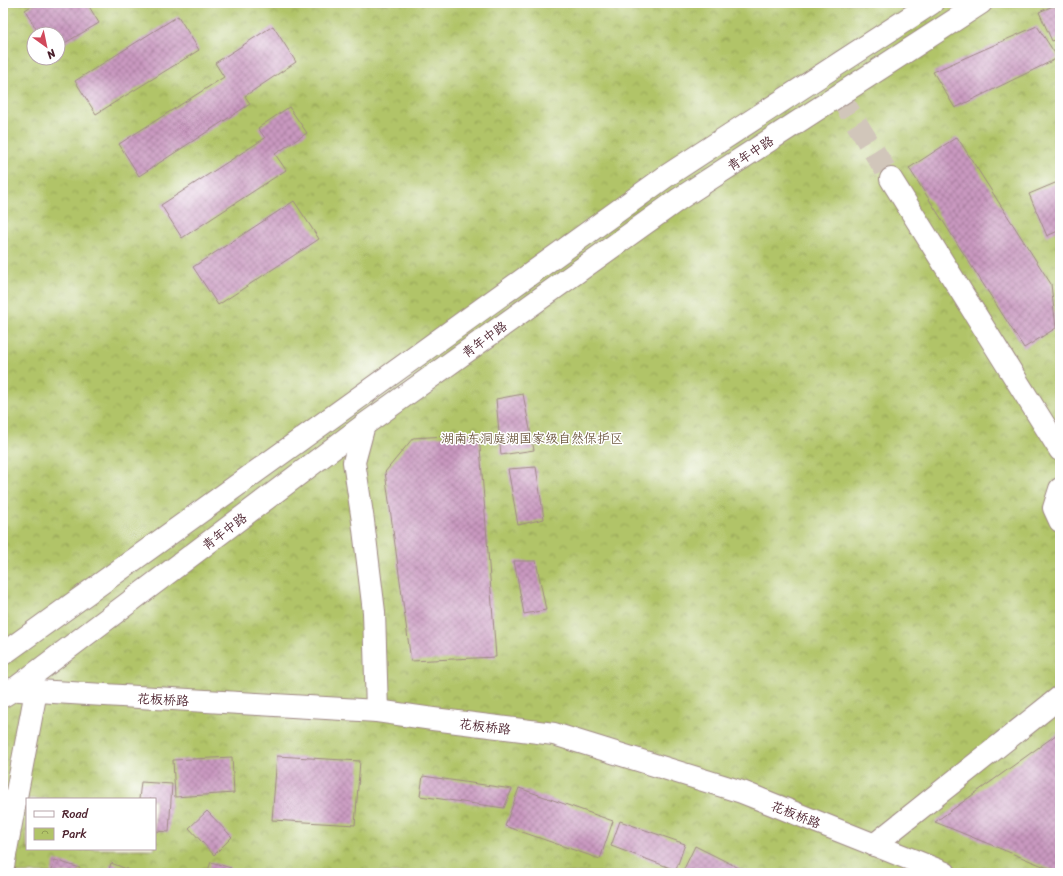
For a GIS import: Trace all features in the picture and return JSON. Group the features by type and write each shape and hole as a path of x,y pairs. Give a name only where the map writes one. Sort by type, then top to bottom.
{"main road":[{"name":"青年中路","path":"3,654 665,176 932,3"},
{"name":"青年中路","path":"6,692 364,425 679,199 981,3"},
{"path":"891,179 1060,450"},
{"path":"364,425 354,462 374,612 377,711"},
{"path":"1060,489 1054,508 1060,520"},
{"path":"3,866 36,691"},
{"name":"花板桥路","path":"6,692 36,691 377,711 554,734 742,792 945,873"},
{"path":"874,845 1060,697"}],"green space":[{"name":"湖南东洞庭湖国家级自然保护区","path":"3,3 1060,3 1060,873 3,873"}],"building":[{"path":"36,3 87,3 99,23 66,42 66,26 34,26 25,10"},
{"path":"1060,3 1060,38 1052,41 1039,12"},
{"path":"178,16 199,50 96,114 75,81"},
{"path":"273,26 296,62 245,96 250,104 139,176 119,144 224,77 215,63"},
{"path":"1037,26 1058,58 955,108 933,72"},
{"path":"289,107 307,133 275,154 286,170 182,238 161,205 265,138 258,128"},
{"path":"957,137 1051,284 1056,328 1024,348 909,168"},
{"path":"1060,181 1060,230 1047,236 1029,194"},
{"path":"294,201 319,239 218,305 193,267"},
{"path":"523,394 534,450 501,455 496,399"},
{"path":"479,434 496,657 411,661 385,472 413,438"},
{"path":"536,467 544,519 518,525 508,469"},
{"path":"514,561 536,561 546,610 524,614"},
{"path":"1060,732 1060,873 935,822"},
{"path":"277,756 360,761 355,825 272,820"},
{"path":"232,757 234,793 175,797 173,760"},
{"path":"423,776 512,789 504,808 420,796"},
{"path":"141,782 172,784 169,832 156,831 156,798 139,798"},
{"path":"519,788 613,821 600,859 505,826"},
{"path":"207,811 232,837 214,855 189,828"},
{"path":"620,821 685,844 676,870 611,846"},
{"path":"695,846 747,872 747,873 682,873"},
{"path":"55,860 80,868 78,873 51,873"},
{"path":"211,862 231,868 229,873 207,873"},
{"path":"111,863 137,873 108,873"}],"tunnel":[{"path":"839,95 891,179"}]}
